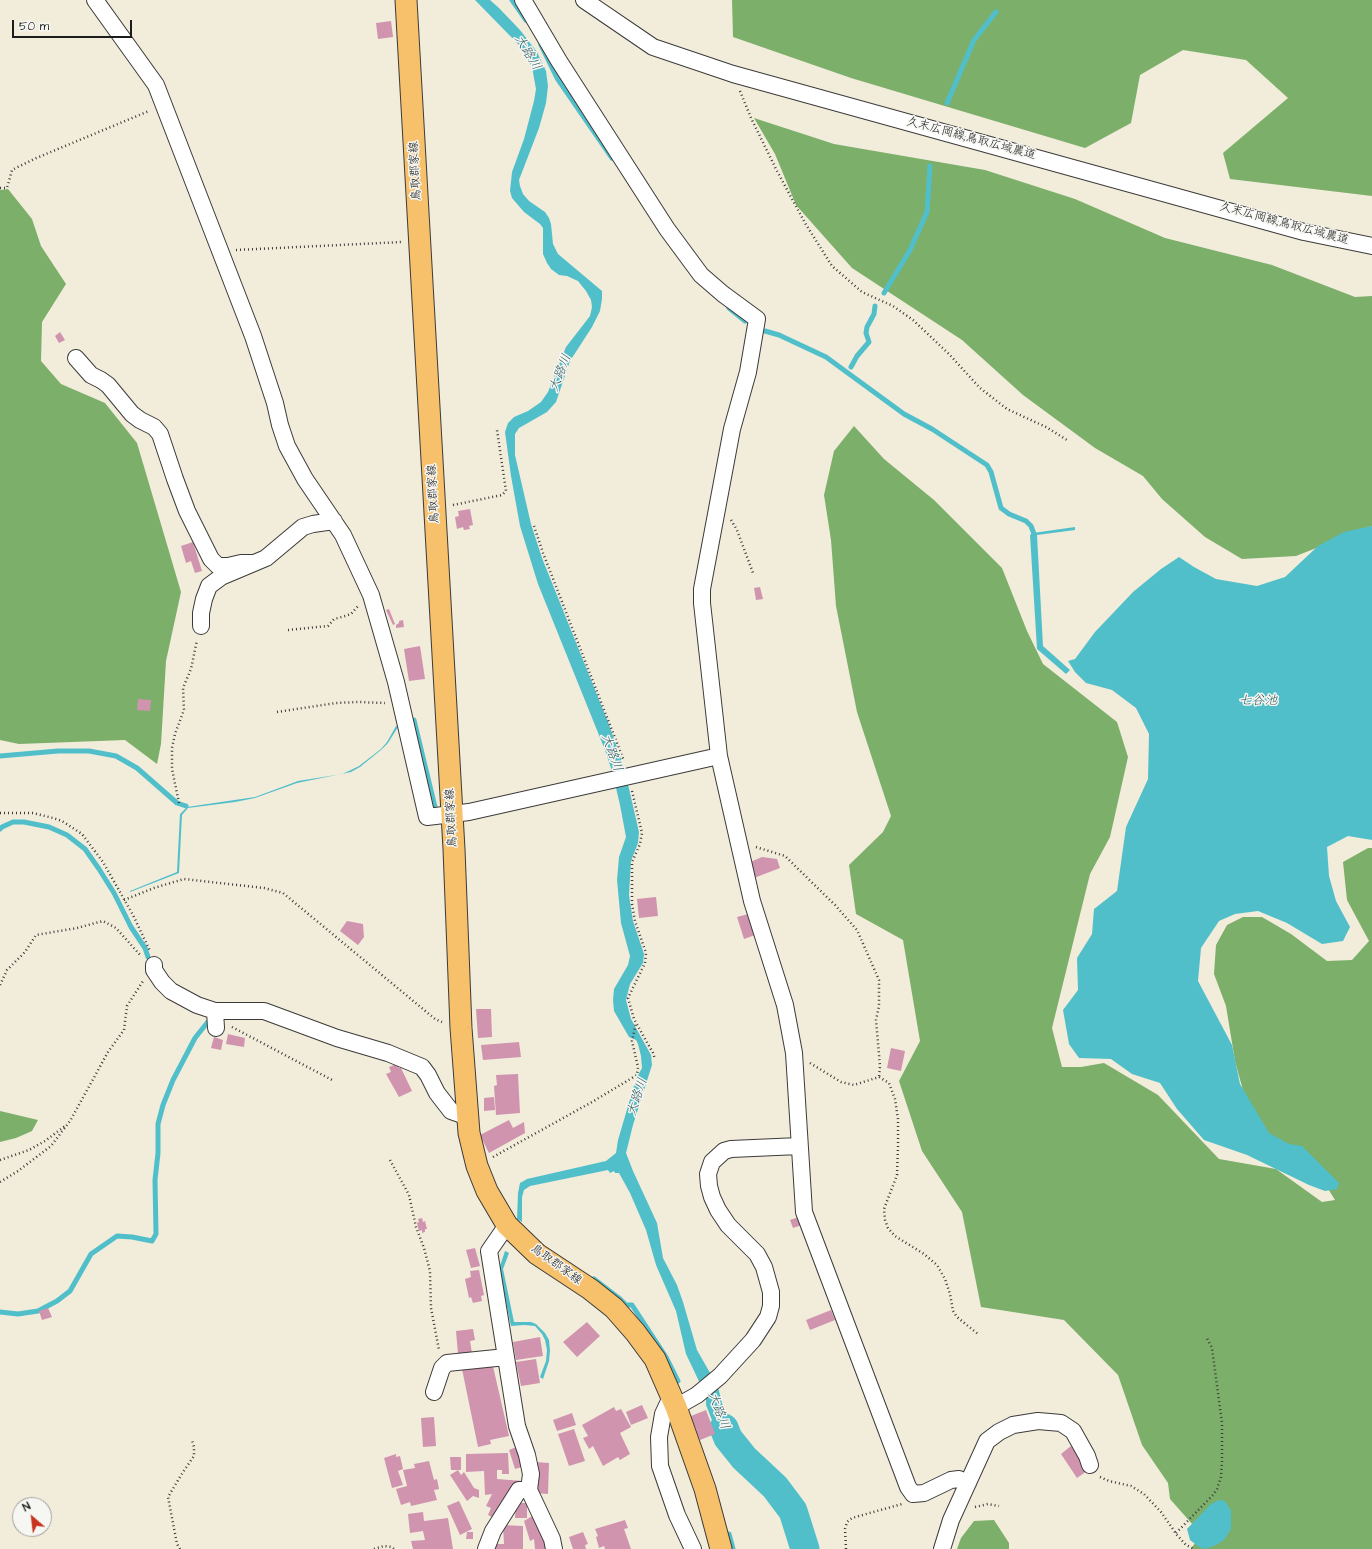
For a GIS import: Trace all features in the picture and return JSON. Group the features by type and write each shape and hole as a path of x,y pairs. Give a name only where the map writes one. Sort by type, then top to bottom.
{"main road":[{"name":"鳥取郡家線","path":"406,0 452,814 461,1028 469,1133 477,1166 487,1191 507,1225 538,1254 590,1289 614,1308 635,1332 655,1359 674,1401 705,1489 721,1549"}],"street":[{"path":"95,0 156,85 253,336 275,403 280,425 288,446 305,479 343,534 373,601 402,704 427,817 470,812 719,756"},
{"path":"523,0 563,67 671,234 701,276 757,319 748,372 732,429 702,589 702,603 719,756 752,900 785,1005 794,1053 804,1212 908,1487 913,1494 921,1494 951,1480 959,1479 968,1483"},
{"name":"久末広岡線;鳥取広域農道","path":"584,0 653,47 733,74 1304,232 1372,246"},
{"path":"76,358 91,375 108,385 132,414 154,427 160,434 175,479 188,511 211,559 218,566 253,563"},
{"path":"200,626 204,599 210,586 221,577 266,558 303,527 313,524 334,522"},
{"path":"154,965 154,970 162,982 171,991 197,1005 215,1011 264,1011 337,1038 388,1053 422,1067 437,1093 451,1111 468,1117"},
{"path":"215,1011 216,1028"},
{"path":"694,1549 676,1515 660,1466 659,1438 663,1414 674,1401 697,1395 720,1376 753,1340 768,1317 771,1306 772,1292 764,1267 757,1254 728,1225 718,1210 712,1197 708,1174 712,1162 724,1151 731,1149 799,1146"},
{"path":"507,1225 489,1251 517,1426 527,1455 531,1474 529,1490 552,1539 554,1549"},
{"path":"434,1392 442,1368 447,1363 506,1357"},
{"path":"942,1549 951,1520 987,1441 999,1432 1013,1425 1038,1421 1061,1423 1073,1431 1087,1456 1090,1465"},
{"path":"486,1549 493,1532 520,1490 529,1490"}],"path":[{"path":"733,74 751,118 777,171 805,224 832,266 862,292 893,306 913,320 948,353 980,388 1007,409 1046,427 1068,440"},
{"path":"0,188 7,188 12,170 34,159 128,121 163,105"},
{"path":"221,251 420,241"},
{"path":"435,509 502,495 506,491 496,430"},
{"path":"719,503 737,530 753,573"},
{"path":"288,630 328,626 334,619 342,618 351,614 358,606 373,601"},
{"path":"179,803 172,769 172,748 175,734 184,710 184,688 191,669 200,626"},
{"path":"277,712 336,703 358,702 402,704"},
{"path":"0,813 33,813 62,821 82,834 95,850 149,945 154,965 127,1006 124,1030 108,1052 68,1124 51,1146 18,1171 0,1182"},
{"path":"739,843 785,856 835,905 857,930 879,980 879,1006 876,1020 880,1066 879,1077"},
{"path":"124,900 154,888 184,879 264,888 283,894 435,1019 461,1028"},
{"path":"0,985 7,970 25,952 36,935 77,928 103,921 116,928 146,962 154,965"},
{"path":"215,1011 234,1029 334,1081"},
{"path":"477,1166 592,1102 636,1075 638,1067 632,1041 636,1023"},
{"path":"794,1053 841,1082 854,1085 879,1077 889,1083 895,1099 898,1119 897,1175 884,1209 887,1224 895,1236 924,1254 937,1265 945,1279 950,1294 953,1311 957,1317 978,1334"},
{"path":"0,1160 29,1150 45,1141 68,1124"},
{"path":"390,1160 409,1195 416,1227 424,1248 430,1271 431,1308 444,1365"},
{"path":"1176,1533 1213,1495 1217,1489 1221,1477 1222,1423 1212,1348 1206,1336"},
{"path":"180,1549 177,1544 168,1497 194,1456 192,1440"},
{"path":"1090,1465 1097,1476 1109,1481 1131,1486 1147,1497 1161,1512 1186,1545 1194,1549"},
{"path":"846,1549 845,1530 847,1522 852,1518 905,1503 921,1494"},
{"path":"972,1508 978,1505 988,1504 999,1506"},
{"path":"374,1549 384,1546 392,1547 394,1549"}],"green space":[{"path":"732,0 1372,0 1372,196 1230,179 1223,153 1288,98 1246,60 1183,50 1140,75 1131,123 1085,148 851,78 733,37"},
{"path":"754,118 834,144 985,170 1075,199 1165,238 1272,265 1355,297 1372,296 1372,526 1296,556 1242,559 1205,537 1162,499 1143,476 1095,448 1023,395 962,340 852,268 796,205 775,154"},
{"path":"8,189 32,219 41,246 66,284 42,322 41,361 61,384 105,403 137,443 181,592 166,661 161,744 157,764 125,740 19,744 0,740 0,190"},
{"path":"854,426 884,459 934,500 1002,568 1027,631 1043,664 1117,722 1128,757 1110,837 1090,874 1052,1028 1062,1067 1081,1067 1104,1063 1158,1095 1219,1159 1276,1169 1322,1202 1335,1200 1319,1174 1282,1156 1250,1116 1235,1061 1226,1006 1214,974 1216,945 1227,925 1243,917 1262,917 1291,934 1327,961 1352,960 1369,941 1347,900 1343,862 1368,848 1372,848 1372,1549 1191,1549 1197,1540 1193,1525 1170,1499 1168,1483 1142,1445 1118,1375 1064,1320 981,1307 962,1212 922,1151 899,1081 920,1041 903,940 856,914 849,865 883,832 891,816 857,712 836,606 831,540 824,495 834,451"},
{"path":"0,1111 38,1120 32,1131 16,1138 0,1142"},
{"path":"994,1520 1009,1543 1009,1549 957,1549 961,1538 974,1521"}],"water":[{"path":"475,0 490,0 499,8 520,30 537,52 546,71 548,86 546,103 539,128 519,180 520,186 523,194 529,201 545,212 549,218 553,244 558,254 602,291 600,311 592,327 570,361 556,402 547,412 519,428 515,434 515,455 531,524 542,558 608,722 624,767 639,832 638,843 631,861 629,895 633,921 644,954 643,963 630,984 626,1000 631,1019 651,1055 652,1065 633,1125 626,1153 657,1223 663,1258 677,1285 697,1350 718,1387 722,1403 737,1443 749,1456 744,1466 726,1448 717,1433 706,1405 706,1396 686,1354 676,1311 656,1265 646,1230 630,1193 619,1173 615,1173 614,1171 610,1173 608,1170 530,1186 524,1190 522,1197 522,1222 517,1219 520,1183 527,1179 606,1161 616,1153 618,1140 636,1079 642,1068 638,1044 636,1040 629,1037 614,1011 613,1000 614,989 628,965 630,956 621,923 617,880 619,857 626,837 620,805 612,771 605,750 538,584 520,526 505,432 508,423 514,417 528,411 541,402 548,392 566,347 590,316 592,307 591,300 578,281 567,276 559,275 551,269 543,254 543,228 524,212 512,198 510,191 512,172 524,139 536,89 532,67 519,45"},
{"name":"七谷池","path":"1372,526 1372,840 1348,836 1327,847 1329,876 1336,901 1350,927 1343,941 1322,944 1287,923 1258,911 1235,914 1219,921 1201,948 1198,981 1232,1045 1240,1084 1269,1133 1289,1144 1302,1146 1339,1183 1337,1189 1325,1191 1309,1185 1247,1155 1204,1140 1177,1109 1160,1083 1132,1074 1111,1059 1079,1058 1069,1044 1063,1010 1078,990 1077,958 1092,934 1094,909 1117,891 1126,827 1148,779 1149,734 1136,708 1112,690 1086,683 1075,672 1068,661 1075,659 1095,632 1133,592 1161,569 1179,557 1216,579 1257,586 1285,577 1318,546 1344,532"},
{"path":"1075,527 1075,530 1037,535 1043,646 1070,670 1066,674 1037,649 1030,535 1033,533"},
{"path":"396,726 398,727 388,743 381,750 360,767 343,774 359,766 381,749 387,742"},
{"path":"338,775 297,783 255,798 188,808 182,815 179,873 130,892 177,872 180,814 187,807 255,797 298,781"},
{"path":"505,1251 509,1253 503,1269 514,1322 531,1322 536,1324 545,1333 549,1340 549,1361 543,1379 540,1377 546,1361 547,1350 542,1334 535,1326 511,1326 499,1269"},
{"path":"1219,1500 1225,1501 1231,1511 1231,1529 1224,1540 1216,1545 1205,1549 1199,1547 1190,1540 1187,1529 1211,1504"}],"building":[{"path":"391,21 393,37 378,39 376,23"},
{"path":"60,332 65,340 59,343 55,336"},
{"path":"470,509 473,525 469,526 470,529 464,530 463,527 457,529 455,517 459,516 458,511"},
{"path":"193,542 202,571 195,573 191,561 186,563 181,546"},
{"path":"760,587 763,599 756,600 754,588"},
{"path":"389,609 395,624 393,625 386,610"},
{"path":"403,620 404,627 396,628 399,621"},
{"path":"420,646 425,679 409,681 404,649"},
{"path":"138,699 151,700 150,711 137,710"},
{"path":"762,857 777,859 780,868 754,878 748,863"},
{"path":"656,897 658,916 639,918 637,899"},
{"path":"752,913 755,935 744,939 737,917"},
{"path":"347,921 363,924 364,937 358,945 340,931"},
{"path":"476,1009 491,1009 492,1037 478,1038"},
{"path":"228,1034 245,1038 244,1047 226,1044"},
{"path":"214,1037 223,1040 221,1050 211,1048"},
{"path":"519,1042 521,1057 483,1060 481,1045"},
{"path":"891,1048 905,1051 901,1071 887,1068"},
{"path":"397,1064 399,1068 401,1068 412,1091 399,1097 386,1074 391,1072 389,1067"},
{"path":"518,1074 520,1113 496,1115 494,1086 497,1085 496,1075"},
{"path":"494,1097 495,1110 484,1111 484,1098"},
{"path":"509,1120 513,1128 524,1122 525,1133 489,1153 480,1135"},
{"path":"799,1217 802,1225 793,1228 790,1220"},
{"path":"422,1218 423,1222 425,1221 427,1229 425,1229 425,1232 422,1233 422,1230 419,1231 417,1223 419,1222 418,1219"},
{"path":"475,1248 480,1266 471,1268 466,1250"},
{"path":"479,1270 484,1295 481,1296 482,1301 473,1303 471,1297 469,1298 465,1279 471,1277 470,1271"},
{"path":"48,1308 52,1317 42,1320 39,1311"},
{"path":"831,1310 835,1320 810,1330 806,1320"},
{"path":"587,1322 600,1336 577,1357 563,1342"},
{"path":"473,1329 475,1340 470,1341 472,1353 458,1354 456,1331"},
{"path":"540,1337 543,1356 516,1360 513,1342"},
{"path":"536,1359 540,1383 521,1386 516,1362"},
{"path":"492,1362 509,1436 490,1440 491,1444 478,1447 462,1369"},
{"path":"642,1405 648,1418 631,1425 626,1412"},
{"path":"614,1407 616,1411 621,1409 631,1427 620,1433 630,1454 620,1460 618,1457 603,1466 593,1446 589,1449 583,1438 588,1436 582,1425"},
{"path":"706,1410 715,1434 700,1440 691,1416"},
{"path":"572,1413 576,1425 557,1431 553,1420"},
{"path":"434,1417 436,1446 423,1447 421,1418"},
{"path":"574,1429 585,1461 569,1466 558,1434"},
{"path":"519,1446 525,1466 515,1469 509,1450"},
{"path":"1071,1446 1074,1450 1076,1449 1087,1471 1077,1478 1061,1454"},
{"path":"508,1453 509,1474 502,1474 502,1470 497,1470 497,1479 523,1481 496,1519 488,1515 491,1508 486,1506 492,1494 485,1495 484,1471 466,1472 466,1454"},
{"path":"396,1454 396,1457 400,1456 403,1469 398,1471 403,1485 392,1488 384,1458"},
{"path":"450,1457 461,1457 461,1470 451,1470"},
{"path":"429,1461 434,1480 437,1479 439,1489 434,1490 437,1500 411,1506 410,1502 401,1505 396,1489 407,1486 403,1470 415,1468 414,1464"},
{"path":"535,1462 549,1463 548,1494 536,1493"},
{"path":"458,1470 461,1475 464,1472 474,1488 479,1490 479,1498 473,1496 467,1501 450,1475"},
{"path":"459,1501 472,1529 460,1535 447,1506"},
{"path":"516,1503 527,1503 527,1518 515,1518"},
{"path":"423,1512 424,1521 448,1518 453,1549 413,1549 411,1541 425,1540 423,1531 410,1533 408,1514"},
{"path":"534,1515 548,1549 535,1549 534,1539 530,1541 524,1521"},
{"path":"625,1520 628,1528 624,1529 631,1549 605,1549 604,1546 599,1548 596,1537 598,1536 595,1529"},
{"path":"503,1525 523,1526 523,1549 494,1549 494,1544 504,1544"},
{"path":"467,1532 473,1532 473,1539 466,1539"},
{"path":"583,1532 588,1544 585,1545 586,1549 573,1549 569,1537"}],"waterway":[{"path":"512,0 526,20"},
{"path":"947,103 974,40 996,12"},
{"path":"541,45 557,78 612,158"},
{"path":"884,293 910,250 927,212 930,166"},
{"path":"851,367 857,356 869,342 866,333 867,327 874,314 875,306"},
{"path":"729,308 745,321"},
{"path":"765,331 779,335 826,357 904,414 932,429 987,465 991,472 1001,508 1009,514 1026,521 1031,526 1034,538"},
{"path":"414,720 435,807"},
{"path":"0,756 58,751 89,751 116,756 137,768 177,803 186,806"},
{"path":"0,829 13,822 24,822 49,827 67,835 85,849 114,893 131,927 145,948 148,957"},
{"path":"0,1312 18,1314 38,1311 57,1301 70,1291 91,1254 117,1236 152,1241 156,1234 155,1180 158,1153 158,1124 163,1105 173,1080 195,1038 211,1018"},
{"path":"594,1279 626,1305 632,1305 666,1357 678,1381"},
{"name":"大路川","path":"724,1428 728,1438 744,1458 775,1487 793,1511 805,1549"},
{"path":"729,1534 733,1549"}]}
